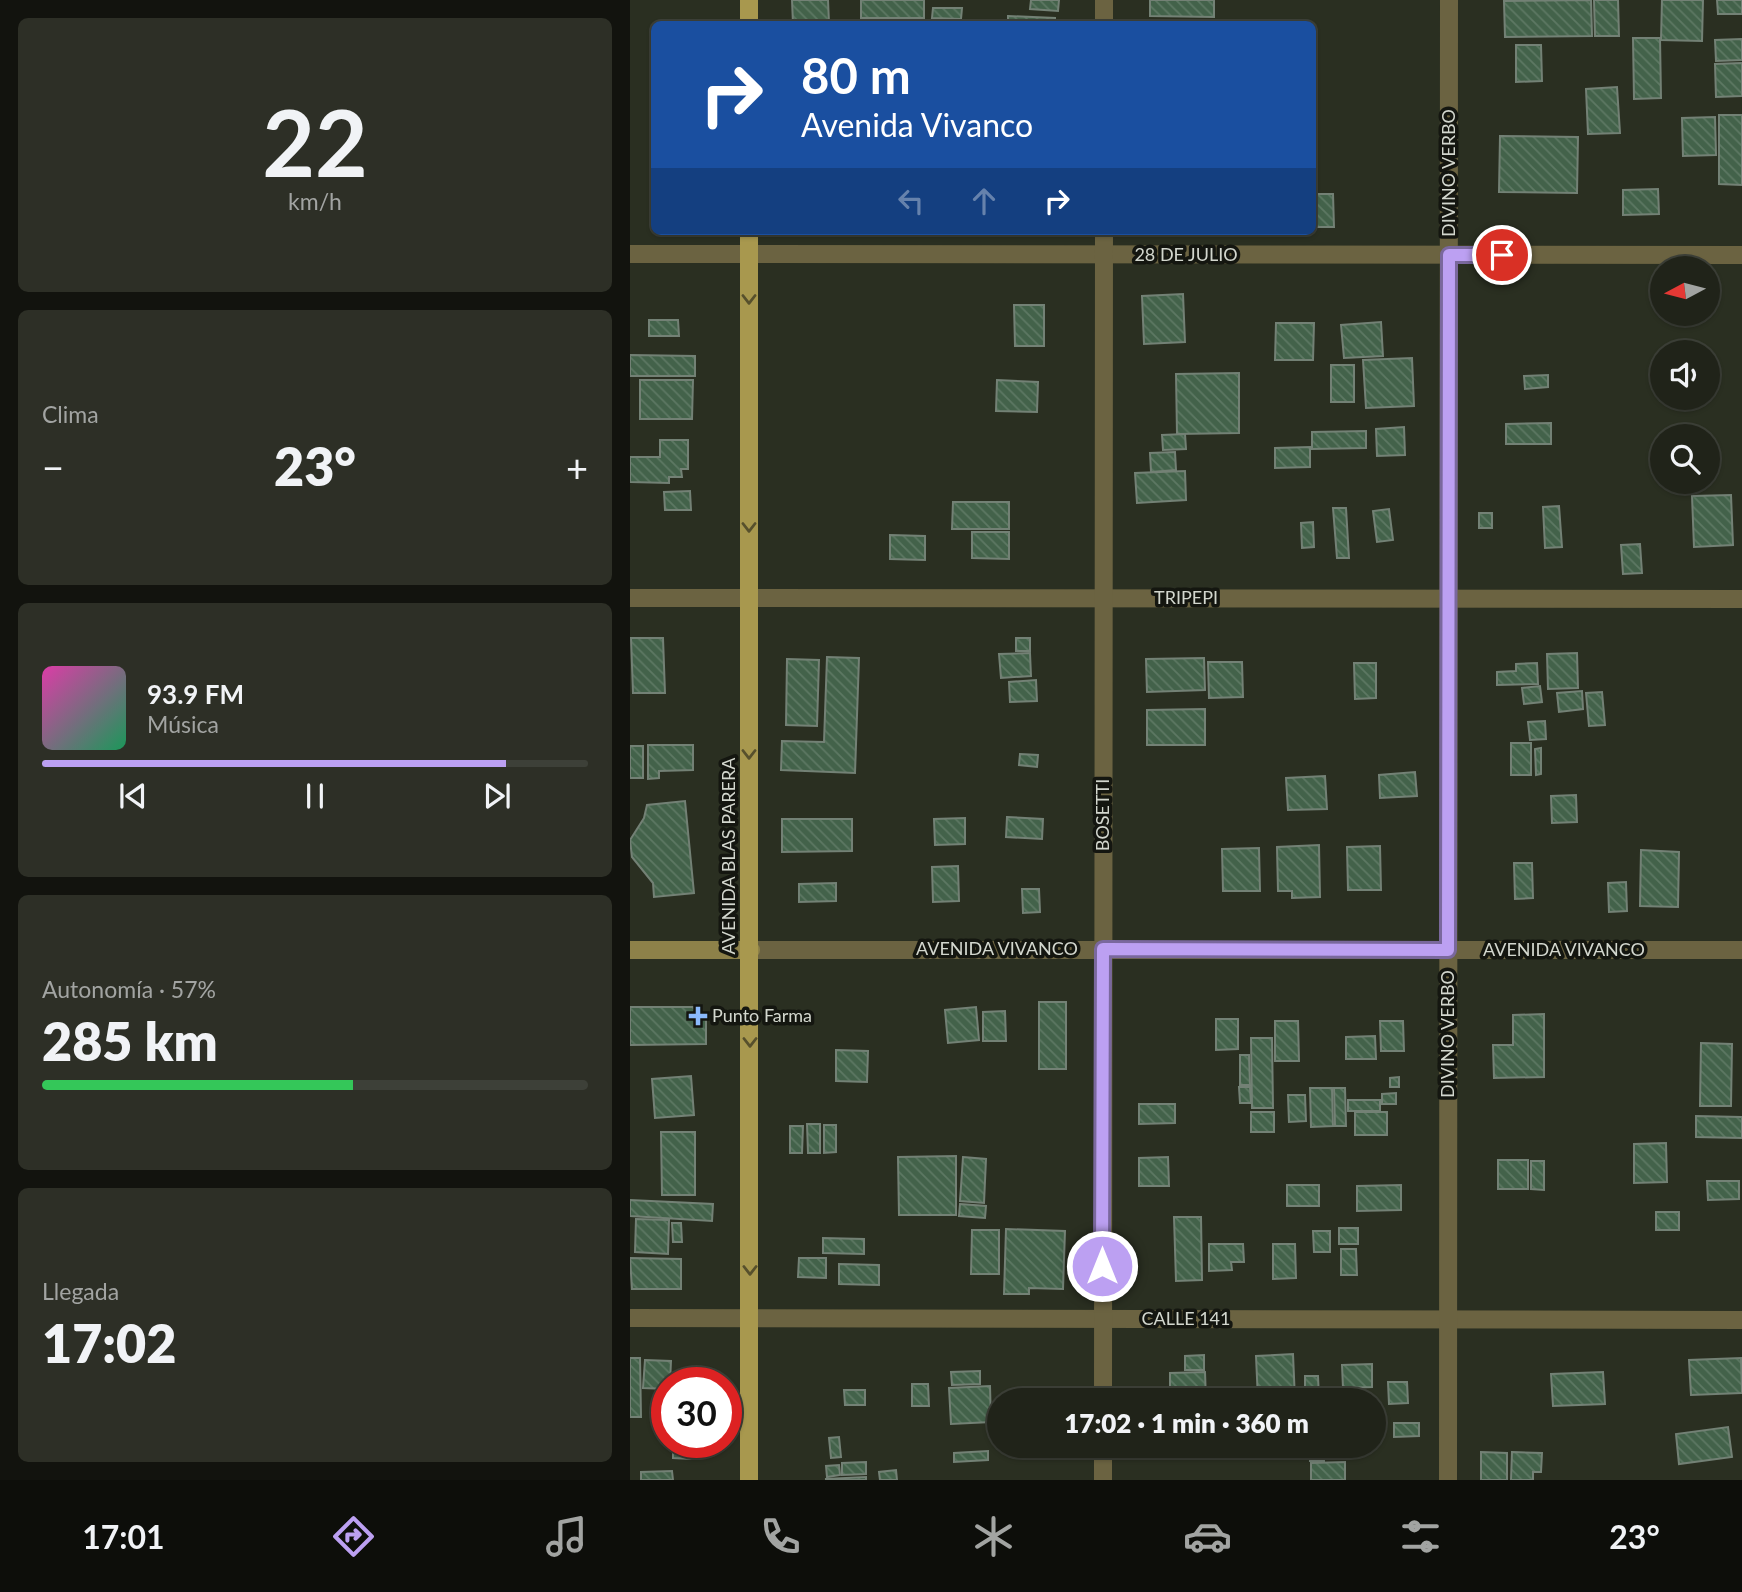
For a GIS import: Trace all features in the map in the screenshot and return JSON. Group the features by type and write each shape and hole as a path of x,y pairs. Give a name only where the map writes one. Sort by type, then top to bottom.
{"main road":[{"path":"749,0 749,21"},
{"name":"AVENIDA BLAS PARERA","path":"749,235 749,1480"},
{"name":"AVENIDA VIVANCO","path":"630,950 751,950"}],"street":[{"path":"1104,0 1104,21"},
{"name":"DIVINO VERBO","path":"1448,1480 1449,0"},
{"name":"BOSETTI","path":"1102,1388 1104,235"},
{"name":"28 DE JULIO","path":"630,254 1742,255"},
{"name":"TRIPEPI","path":"630,598 1742,599"},
{"name":"AVENIDA VIVANCO","path":"751,950 1742,950"},
{"name":"CALLE 141","path":"630,1318 1742,1320"},
{"path":"1102,1458 1102,1480"}],"building":[{"path":"792,0 828,0 829,21 793,21"},
{"path":"861,0 924,0 924,18 861,18"},
{"path":"1031,0 1059,0 1058,11 1030,9"},
{"path":"1150,0 1214,0 1214,17 1150,16"},
{"path":"1591,0 1592,36 1505,37 1504,1"},
{"path":"1594,0 1618,0 1619,36 1595,36"},
{"path":"1662,0 1703,0 1702,41 1661,40"},
{"path":"1717,0 1742,0 1742,14 1718,14"},
{"path":"933,8 962,8 961,19 932,18"},
{"path":"1008,16 1055,18 1055,21 1008,21"},
{"path":"1633,38 1660,38 1661,98 1634,99"},
{"path":"1742,39 1742,60 1716,61 1715,40"},
{"path":"1516,45 1541,45 1542,81 1516,82"},
{"path":"1742,63 1742,96 1716,97 1715,64"},
{"path":"1617,87 1620,133 1588,134 1586,89"},
{"path":"1719,115 1742,115 1742,185 1719,184"},
{"path":"1715,117 1716,155 1683,156 1682,118"},
{"path":"1500,136 1578,137 1577,193 1499,192"},
{"path":"1658,189 1659,214 1623,215 1623,190"},
{"path":"1316,194 1333,194 1334,227 1316,227"},
{"path":"1183,294 1185,342 1144,344 1142,296"},
{"path":"1014,305 1044,305 1044,346 1015,346"},
{"path":"649,320 678,320 679,336 649,336"},
{"path":"1381,322 1383,356 1344,358 1341,325"},
{"path":"1276,323 1314,323 1313,360 1275,360"},
{"path":"630,355 695,356 695,376 630,376"},
{"path":"1412,358 1414,406 1366,408 1363,360"},
{"path":"1331,365 1354,365 1354,402 1331,402"},
{"path":"1239,373 1239,433 1177,434 1176,374"},
{"path":"1548,375 1548,387 1525,389 1524,376"},
{"path":"640,380 693,380 692,419 640,419"},
{"path":"997,380 1038,382 1037,412 996,411"},
{"path":"1551,423 1551,444 1506,444 1506,424"},
{"path":"1404,427 1405,455 1377,456 1376,429"},
{"path":"1366,431 1366,448 1312,449 1312,432"},
{"path":"1185,434 1186,449 1163,450 1162,435"},
{"path":"660,440 688,440 688,469 681,469 682,477 669,477 669,483 630,482 630,457 660,457"},
{"path":"1310,447 1310,467 1275,468 1275,448"},
{"path":"1175,452 1176,470 1151,472 1150,453"},
{"path":"1185,471 1186,500 1137,503 1135,473"},
{"path":"690,491 691,510 665,510 664,492"},
{"path":"1731,495 1733,545 1694,547 1692,496"},
{"path":"953,502 1009,502 1009,529 952,529"},
{"path":"1559,506 1562,547 1545,548 1543,507"},
{"path":"1333,508 1346,508 1349,558 1337,558"},
{"path":"1389,509 1393,540 1377,542 1373,511"},
{"path":"1479,513 1492,513 1492,528 1479,528"},
{"path":"1313,522 1314,547 1302,548 1301,523"},
{"path":"972,532 1009,532 1009,559 972,558"},
{"path":"890,535 925,536 925,560 890,559"},
{"path":"1640,544 1642,573 1623,574 1621,545"},
{"path":"631,638 663,638 665,693 633,693"},
{"path":"1016,638 1030,638 1030,651 1016,651"},
{"path":"1030,653 1031,676 1001,678 999,654"},
{"path":"1577,653 1578,688 1548,689 1547,654"},
{"path":"827,657 859,658 855,773 781,770 782,741 824,742"},
{"path":"1204,658 1205,690 1147,692 1146,659"},
{"path":"787,659 819,660 817,726 786,725"},
{"path":"1208,662 1242,662 1243,697 1209,698"},
{"path":"1354,663 1376,663 1376,698 1355,699"},
{"path":"1537,663 1538,684 1497,685 1497,672 1516,671 1516,664"},
{"path":"1036,680 1037,701 1010,702 1009,682"},
{"path":"1540,686 1542,702 1524,704 1522,688"},
{"path":"1582,691 1583,709 1559,712 1557,693"},
{"path":"1602,692 1605,725 1589,726 1586,693"},
{"path":"1205,709 1205,745 1147,745 1147,710"},
{"path":"1545,721 1546,739 1530,740 1528,722"},
{"path":"1511,743 1531,743 1531,775 1511,775"},
{"path":"648,745 693,745 693,770 659,771 659,778 648,779"},
{"path":"630,746 643,746 643,778 630,778"},
{"path":"1541,748 1541,774 1536,775 1535,749"},
{"path":"1020,754 1038,755 1037,767 1019,765"},
{"path":"1415,772 1417,796 1380,798 1379,775"},
{"path":"1325,776 1327,809 1288,810 1286,778"},
{"path":"1576,795 1577,822 1552,823 1551,796"},
{"path":"685,801 694,893 654,897 653,883 632,857 630,840 644,818 647,805"},
{"path":"1007,817 1043,819 1042,839 1006,837"},
{"path":"965,818 965,844 935,845 934,819"},
{"path":"782,819 852,819 852,851 782,852"},
{"path":"1319,845 1320,897 1292,898 1292,891 1278,891 1277,847"},
{"path":"1380,846 1381,890 1348,890 1347,847"},
{"path":"1259,848 1260,891 1223,891 1222,849"},
{"path":"1641,850 1679,852 1678,907 1640,906"},
{"path":"1514,863 1532,863 1533,898 1515,899"},
{"path":"958,866 959,901 933,902 932,867"},
{"path":"1626,882 1627,911 1609,912 1608,883"},
{"path":"836,883 836,901 799,902 799,884"},
{"path":"1022,889 1039,889 1040,912 1023,913"},
{"path":"1039,1002 1066,1002 1066,1069 1039,1069"},
{"path":"630,1007 693,1007 706,1019 706,1044 630,1045"},
{"path":"976,1007 979,1040 948,1043 945,1010"},
{"path":"1005,1011 1006,1041 983,1041 983,1012"},
{"path":"1544,1014 1544,1077 1494,1078 1493,1045 1513,1045 1513,1015"},
{"path":"1216,1019 1238,1019 1238,1049 1216,1050"},
{"path":"1275,1021 1298,1021 1299,1061 1275,1061"},
{"path":"1380,1021 1403,1021 1404,1051 1381,1051"},
{"path":"1375,1036 1376,1059 1346,1059 1346,1037"},
{"path":"1251,1038 1272,1038 1273,1108 1252,1108"},
{"path":"1701,1043 1732,1044 1731,1106 1700,1106"},
{"path":"836,1050 868,1051 867,1082 836,1081"},
{"path":"1240,1055 1249,1055 1250,1085 1240,1085"},
{"path":"691,1076 694,1115 655,1118 652,1079"},
{"path":"1399,1077 1399,1087 1390,1087 1390,1078"},
{"path":"1239,1087 1250,1087 1251,1103 1240,1103"},
{"path":"1310,1088 1332,1088 1333,1126 1311,1127"},
{"path":"1334,1088 1345,1088 1346,1126 1335,1126"},
{"path":"1396,1093 1396,1104 1382,1104 1382,1094"},
{"path":"1288,1095 1305,1095 1306,1121 1289,1122"},
{"path":"1348,1100 1380,1100 1380,1111 1348,1111"},
{"path":"1139,1104 1175,1104 1175,1123 1139,1124"},
{"path":"1251,1112 1274,1112 1274,1132 1251,1132"},
{"path":"1355,1112 1387,1112 1387,1135 1355,1135"},
{"path":"1696,1116 1742,1117 1742,1138 1696,1137"},
{"path":"807,1124 820,1124 820,1153 808,1153"},
{"path":"824,1125 836,1125 836,1152 824,1153"},
{"path":"790,1126 803,1126 802,1153 790,1153"},
{"path":"661,1132 695,1132 695,1195 662,1195"},
{"path":"1666,1143 1667,1182 1634,1183 1634,1144"},
{"path":"956,1156 956,1215 899,1215 898,1157"},
{"path":"963,1157 986,1159 984,1203 960,1201"},
{"path":"1168,1157 1169,1186 1139,1186 1139,1158"},
{"path":"1498,1160 1528,1160 1528,1189 1498,1189"},
{"path":"1531,1161 1544,1161 1544,1190 1531,1189"},
{"path":"1707,1181 1739,1181 1739,1199 1708,1200"},
{"path":"1287,1185 1319,1185 1319,1206 1287,1206"},
{"path":"1401,1185 1401,1210 1357,1211 1357,1186"},
{"path":"630,1200 713,1204 712,1221 630,1216"},
{"path":"960,1204 986,1206 985,1218 959,1216"},
{"path":"1656,1212 1679,1212 1679,1230 1656,1230"},
{"path":"1174,1217 1201,1217 1202,1280 1176,1281"},
{"path":"636,1219 669,1220 668,1254 635,1252"},
{"path":"672,1223 681,1223 682,1242 673,1242"},
{"path":"1339,1228 1358,1228 1358,1244 1339,1244"},
{"path":"1006,1229 1065,1231 1063,1289 1029,1288 1029,1294 1004,1294"},
{"path":"972,1230 999,1230 999,1274 971,1274"},
{"path":"1313,1231 1330,1231 1330,1252 1314,1252"},
{"path":"823,1238 864,1239 864,1254 823,1253"},
{"path":"1209,1244 1243,1244 1244,1262 1231,1262 1232,1270 1209,1271"},
{"path":"1273,1244 1295,1244 1296,1278 1273,1279"},
{"path":"1341,1249 1356,1249 1357,1275 1341,1275"},
{"path":"630,1258 681,1259 681,1289 632,1289"},
{"path":"799,1258 826,1258 826,1278 798,1277"},
{"path":"839,1264 879,1265 879,1285 839,1284"},
{"path":"1293,1354 1294,1388 1257,1388 1256,1356"},
{"path":"1204,1355 1204,1370 1185,1370 1185,1356"},
{"path":"630,1358 640,1358 641,1417 630,1417"},
{"path":"1741,1358 1742,1393 1691,1395 1689,1360"},
{"path":"645,1360 671,1361 671,1367 651,1367 651,1388 643,1388"},
{"path":"1372,1364 1372,1387 1343,1388 1342,1365"},
{"path":"980,1371 980,1384 952,1385 951,1372"},
{"path":"1205,1372 1206,1388 1170,1388 1170,1373"},
{"path":"1603,1372 1605,1404 1553,1406 1551,1374"},
{"path":"1305,1376 1318,1376 1319,1388 1305,1388"},
{"path":"1388,1382 1407,1382 1408,1403 1389,1404"},
{"path":"912,1384 928,1384 929,1406 912,1406"},
{"path":"990,1386 987,1388 987,1422 951,1424 949,1388"},
{"path":"844,1390 865,1390 865,1405 845,1405"},
{"path":"1394,1423 1419,1423 1419,1436 1394,1437"},
{"path":"1728,1427 1732,1457 1679,1464 1676,1434"},
{"path":"839,1437 841,1457 831,1458 829,1438"},
{"path":"987,1451 988,1460 954,1462 954,1453"},
{"path":"1481,1452 1507,1453 1507,1480 1481,1480"},
{"path":"1512,1452 1542,1453 1541,1472 1533,1472 1533,1480 1511,1480"},
{"path":"1310,1458 1324,1458 1324,1461 1310,1461"},
{"path":"866,1462 866,1474 842,1475 842,1463"},
{"path":"1345,1462 1345,1480 1311,1480 1311,1463"},
{"path":"839,1465 840,1475 827,1477 826,1466"},
{"path":"896,1470 897,1480 880,1480 879,1472"},
{"path":"672,1471 673,1480 641,1480 641,1472"},
{"path":"866,1477 866,1480 825,1479"}],"place":[{"name":"Punto Farma","path":"698,1016"}],"route":[{"path":"1102,1266 1103,949 1448,950 1449,255 1502,255"}]}
